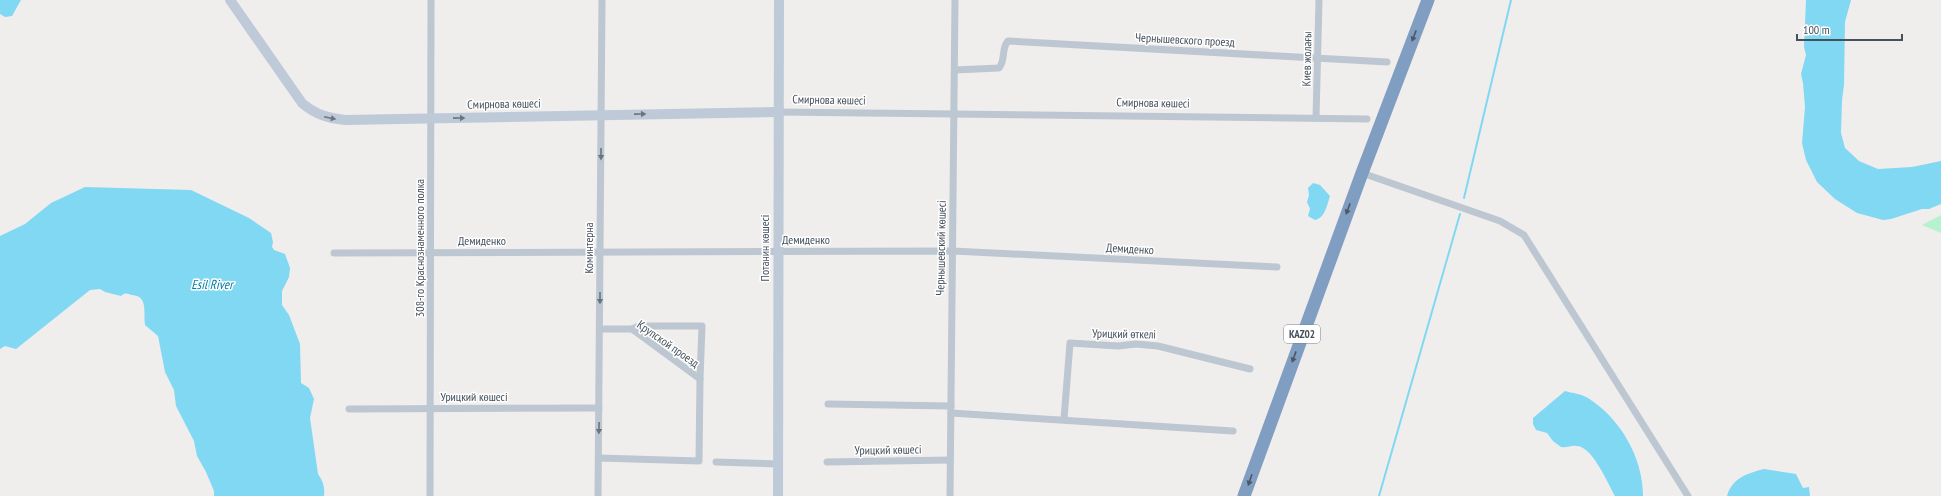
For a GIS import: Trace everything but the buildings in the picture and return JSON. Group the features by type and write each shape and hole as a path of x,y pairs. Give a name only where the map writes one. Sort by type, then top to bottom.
{"highway":[{"name":"KAZ02","path":"1244,496 1362,173 1428,0"}],"street":[{"name":"Смирнова көшесі","path":"230,0 298,97 314,112 333,119 778,112 1367,119"},
{"name":"308-го Краснознаменного полка","path":"430,496 432,0"},
{"name":"Коминтерна","path":"598,496 602,0"},
{"name":"Потанин көшесі","path":"778,496 779,0"},
{"name":"Чернышевский көшесі","path":"950,496 956,0"},
{"name":"Киев жолағы","path":"1316,118 1319,0"},
{"name":"Чернышевского проезд","path":"955,70 996,70 1002,65 1005,45 1008,41 1387,62"},
{"path":"1362,173 1500,221 1524,235 1688,496"},
{"name":"Демиденко","path":"334,253 953,250 1277,267"},
{"name":"Крупской проезд","path":"599,458 699,461 702,326 639,326 632,329 600,329"},
{"name":"Крупской проезд","path":"632,329 700,380"},
{"name":"Урицкий өткелі","path":"1064,419 1070,343 1118,346 1136,344 1158,346 1250,369"},
{"path":"828,404 951,409 1064,419 1233,430"},
{"name":"Урицкий көшесі","path":"349,409 599,408"},
{"name":"Урицкий көшесі","path":"827,462 950,460"},
{"path":"716,462 778,464"}],"green space":[{"path":"1941,215 1941,233 1922,225"}],"water":[{"path":"0,0 21,0 12,16 5,17 0,14"},
{"path":"1806,0 1851,0 1845,22 1844,85 1841,133 1845,148 1859,161 1878,169 1912,167 1941,161 1941,204 1929,209 1922,209 1891,219 1883,220 1857,213 1835,199 1817,182 1806,160 1802,143 1805,107 1801,74 1806,55 1804,47"},
{"path":"1313,183 1320,185 1330,196 1323,214 1315,220 1308,216 1310,209 1307,202 1309,195 1308,188"},
{"name":"Esil River","path":"85,187 191,190 249,218 271,233 273,242 272,247 274,250 285,254 290,268 289,277 282,291 282,305 289,315 300,344 301,383 309,388 314,399 310,418 318,474 323,484 324,496 214,496 214,491 206,472 197,456 194,441 176,406 174,390 165,372 158,336 145,325 143,302 137,296 124,294 121,296 105,292 100,289 90,290 16,349 5,346 0,349 0,236 25,224 51,203"},
{"path":"1565,391 1588,398 1611,417 1620,428 1628,441 1639,468 1643,496 1615,496 1599,467 1589,453 1583,448 1577,446 1561,447 1553,441 1547,433 1536,430 1533,424 1533,418"},
{"path":"1764,469 1796,474 1803,488 1809,487 1810,496 1727,496 1729,490 1741,477"}],"waterway":[{"path":"1464,198 1511,0"},
{"path":"1379,496 1460,214"}]}
